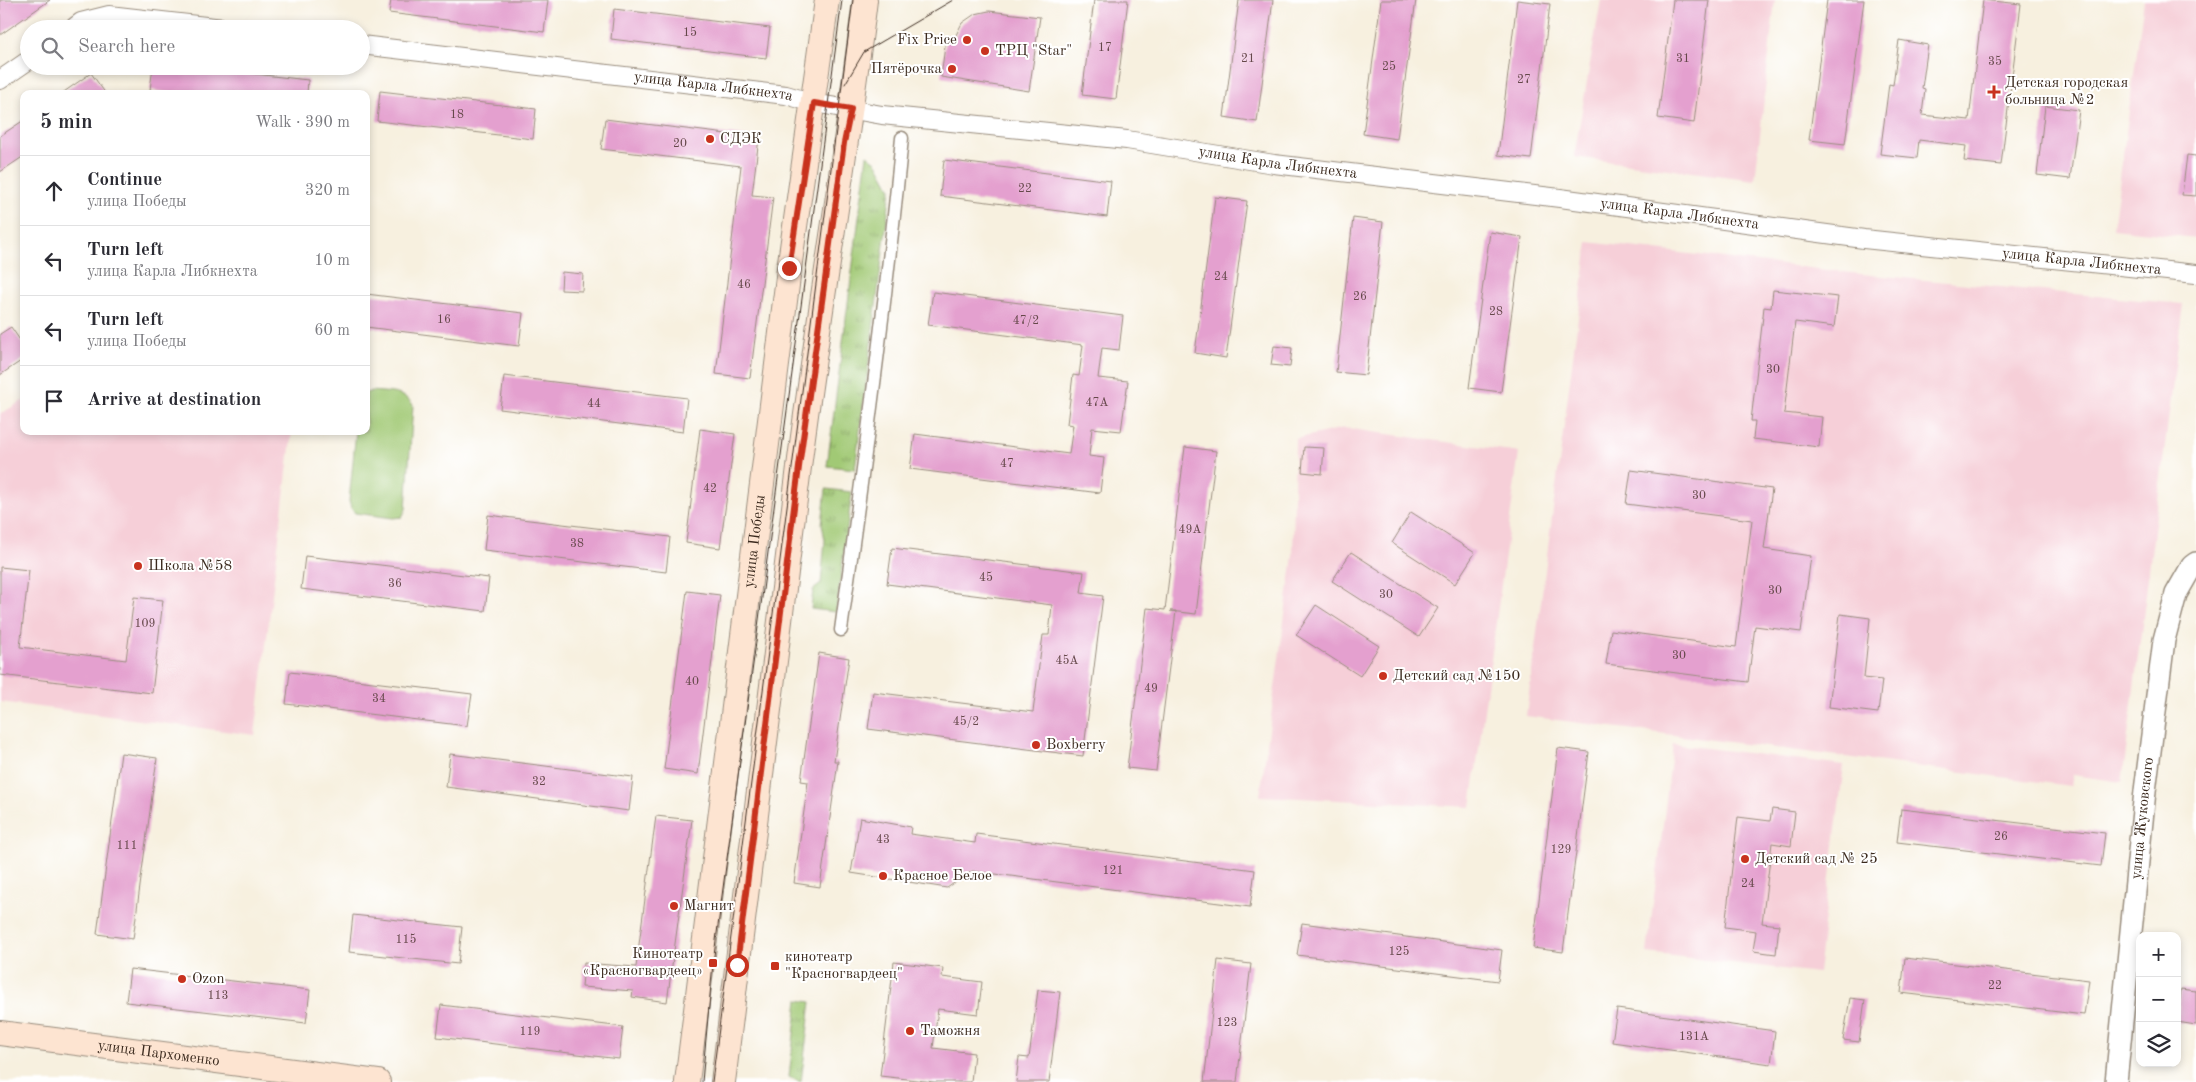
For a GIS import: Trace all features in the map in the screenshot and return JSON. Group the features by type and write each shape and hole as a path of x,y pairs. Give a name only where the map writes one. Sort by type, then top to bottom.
{"main road":[{"name":"улица Победы","path":"687,1082 791,259 827,0"},
{"path":"723,1082 800,457 865,0"},
{"name":"улица Пархоменко","path":"0,1034 378,1082"}],"street":[{"path":"90,20 109,15 153,20"},
{"name":"улица Карла Либкнехта","path":"370,46 786,94 814,103 882,115 1127,140 1274,164 1560,198 1864,240 2196,274"},
{"path":"0,80 20,66"},
{"path":"842,630 876,383 890,267 902,138"},
{"name":"улица Жуковского","path":"2116,1082 2145,791 2164,640 2176,594 2192,566 2196,563"}],"shaded area":[{"path":"1601,0 1775,0 1755,180 1574,157"},
{"path":"2144,0 2196,0 2196,238 2113,229"},
{"path":"1588,242 1861,274 2183,304 2122,782 2073,775 2071,786 1526,716"},
{"name":"Школа №58","path":"20,402 20,435 292,435 255,735 0,702 0,414"},
{"name":"Детский сад №150","path":"1344,428 1519,452 1471,807 1260,796 1293,556 1295,439"},
{"name":"Детский сад № 25","path":"1673,744 1844,765 1818,973 1647,953"}],"green space":[{"path":"867,155 877,163 891,189 855,469 827,466"},
{"path":"370,392 400,395 409,400 413,405 406,509 402,517 393,518 355,513 349,501 356,435 370,435"},
{"path":"826,489 852,492 836,612 811,609 813,590 821,584 825,540 822,524"},
{"path":"798,1000 811,1002 801,1082 789,1077"}],"building":[{"path":"0,0 50,0 20,20 0,35"},
{"path":"391,0 548,0 544,32 389,13"},
{"path":"1094,0 1128,0 1116,99 1082,95"},
{"path":"1239,0 1273,0 1257,122 1224,117"},
{"path":"1381,0 1416,0 1397,139 1363,134"},
{"path":"1517,0 1550,4 1531,159 1498,155"},
{"path":"1673,0 1709,0 1694,123 1658,118"},
{"path":"1827,0 1864,0 1845,144 1809,140"},
{"path":"1983,0 2021,4 2001,165 1964,161 1966,146 1919,140 1917,158 1880,154 1889,84 1893,85 1899,40 1928,45 1922,88 1925,89 1922,115 1969,120"},
{"path":"614,9 770,28 766,58 611,39"},
{"path":"989,11 1040,17 1029,91 941,77 946,38 954,39 962,23 975,14"},
{"path":"88,75 92,75 103,90 67,90"},
{"path":"152,75 264,75 308,80 307,90 150,90"},
{"path":"380,91 536,109 533,139 377,121"},
{"path":"2045,106 2079,110 2070,179 2037,175"},
{"path":"605,119 759,138 752,195 773,197 750,378 716,374 741,166 601,149"},
{"path":"20,123 20,159 0,172 0,136"},
{"path":"2187,155 2196,156 2196,196 2182,195"},
{"path":"944,160 1111,181 1107,217 940,196"},
{"path":"1215,197 1247,201 1226,358 1195,353"},
{"path":"1353,218 1383,222 1366,375 1336,372"},
{"path":"1490,232 1522,237 1501,392 1469,388"},
{"path":"562,272 583,274 582,291 561,290"},
{"path":"1773,290 1838,297 1834,327 1795,322 1784,413 1822,417 1819,447 1753,439 1755,421 1751,421 1764,307 1771,308"},
{"path":"933,292 1123,316 1119,350 1102,348 1098,378 1128,381 1121,431 1092,428 1089,456 1104,458 1100,493 910,469 915,434 1069,454 1073,425 1067,424 1073,375 1079,376 1083,345 928,325"},
{"path":"370,294 523,313 519,346 370,327"},
{"path":"11,327 20,340 20,362 0,375 0,334"},
{"path":"1274,346 1292,348 1290,367 1271,365"},
{"path":"504,376 687,398 683,432 500,409"},
{"path":"700,429 735,434 720,548 686,543"},
{"path":"1185,447 1216,451 1196,614 1176,612 1156,771 1127,768 1147,608 1165,610"},
{"path":"1304,447 1324,448 1322,474 1302,472"},
{"path":"1631,470 1772,489 1764,549 1811,556 1801,632 1755,626 1748,682 1606,664 1611,630 1736,647 1752,520 1626,504"},
{"path":"1411,512 1475,553 1455,584 1392,543"},
{"path":"488,515 670,537 666,572 484,550"},
{"path":"892,548 1084,572 1081,593 1103,596 1083,756 868,729 873,692 1033,712 1043,635 1049,635 1052,605 887,584"},
{"path":"1351,552 1438,608 1419,637 1332,581"},
{"path":"305,556 489,578 485,611 301,589"},
{"path":"0,567 29,570 20,647 126,660 134,597 163,600 152,693 0,675"},
{"path":"687,591 720,595 698,774 664,769"},
{"path":"1316,605 1379,646 1360,676 1296,635"},
{"path":"1840,614 1870,618 1864,678 1882,680 1878,713 1829,707"},
{"path":"819,653 849,658 834,761 838,761 820,887 794,883 808,782 801,781"},
{"path":"290,672 472,694 467,726 286,704"},
{"path":"1558,748 1589,752 1563,952 1533,948"},
{"path":"121,753 157,758 133,939 97,934"},
{"path":"450,754 633,777 629,811 446,787"},
{"path":"1772,809 1795,812 1791,846 1772,843 1762,923 1779,925 1776,954 1753,951 1756,931 1725,927 1738,817 1770,821"},
{"path":"1901,809 2105,833 2101,866 1897,842"},
{"path":"656,816 692,820 667,1002 632,997 633,991 582,987 584,963 636,967"},
{"path":"860,818 911,827 910,834 975,843 976,834 1255,870 1250,907 972,871 947,888 851,873"},
{"path":"353,915 462,927 458,964 349,952"},
{"path":"1302,923 1502,950 1498,981 1297,955"},
{"path":"1905,958 2089,980 2084,1015 1901,993"},
{"path":"1218,960 1251,964 1237,1082 1204,1082"},
{"name":"Таможня","path":"894,962 943,968 942,977 982,982 978,1014 938,1009 933,1048 974,1053 971,1082 935,1082 880,1076"},
{"path":"130,969 310,990 306,1023 126,1002"},
{"path":"2181,989 2196,991 2196,1025 2181,1023"},
{"path":"1038,990 1060,992 1049,1082 1016,1082 1019,1057 1029,1058"},
{"path":"1850,998 1865,1000 1859,1042 1843,1040"},
{"path":"441,1005 623,1027 619,1059 437,1037"},
{"path":"1617,1009 1775,1031 1771,1064 1612,1042"}],"tram line":[{"path":"702,1082 713,963 842,0"},
{"path":"712,1082 853,0"},
{"path":"845,84 864,52 953,0"}],"place":[{"name":"Fix Price","path":"967,40"},
{"name":"ТРЦ \"Star\"","path":"985,51"},
{"name":"Пятёрочка","path":"952,69"},
{"name":"Детская городская больница №2","path":"1994,92"},
{"name":"СДЭК","path":"710,139"},
{"name":"Школа №58","path":"138,566"},
{"name":"Детский сад №150","path":"1383,676"},
{"name":"Boxberry","path":"1036,745"},
{"name":"Детский сад № 25","path":"1745,859"},
{"name":"Красное Белое","path":"883,876"},
{"name":"Магнит","path":"674,906"},
{"name":"Кинотеатр «Красногвардеец»","path":"713,963"},
{"name":"кинотеатр \"Красногвардеец\"","path":"775,966"},
{"name":"Ozon","path":"182,979"},
{"name":"Таможня","path":"910,1031"}],"route":[{"path":"737,965 799,467 844,143 851,109 814,103 808,132 789,268"}]}
